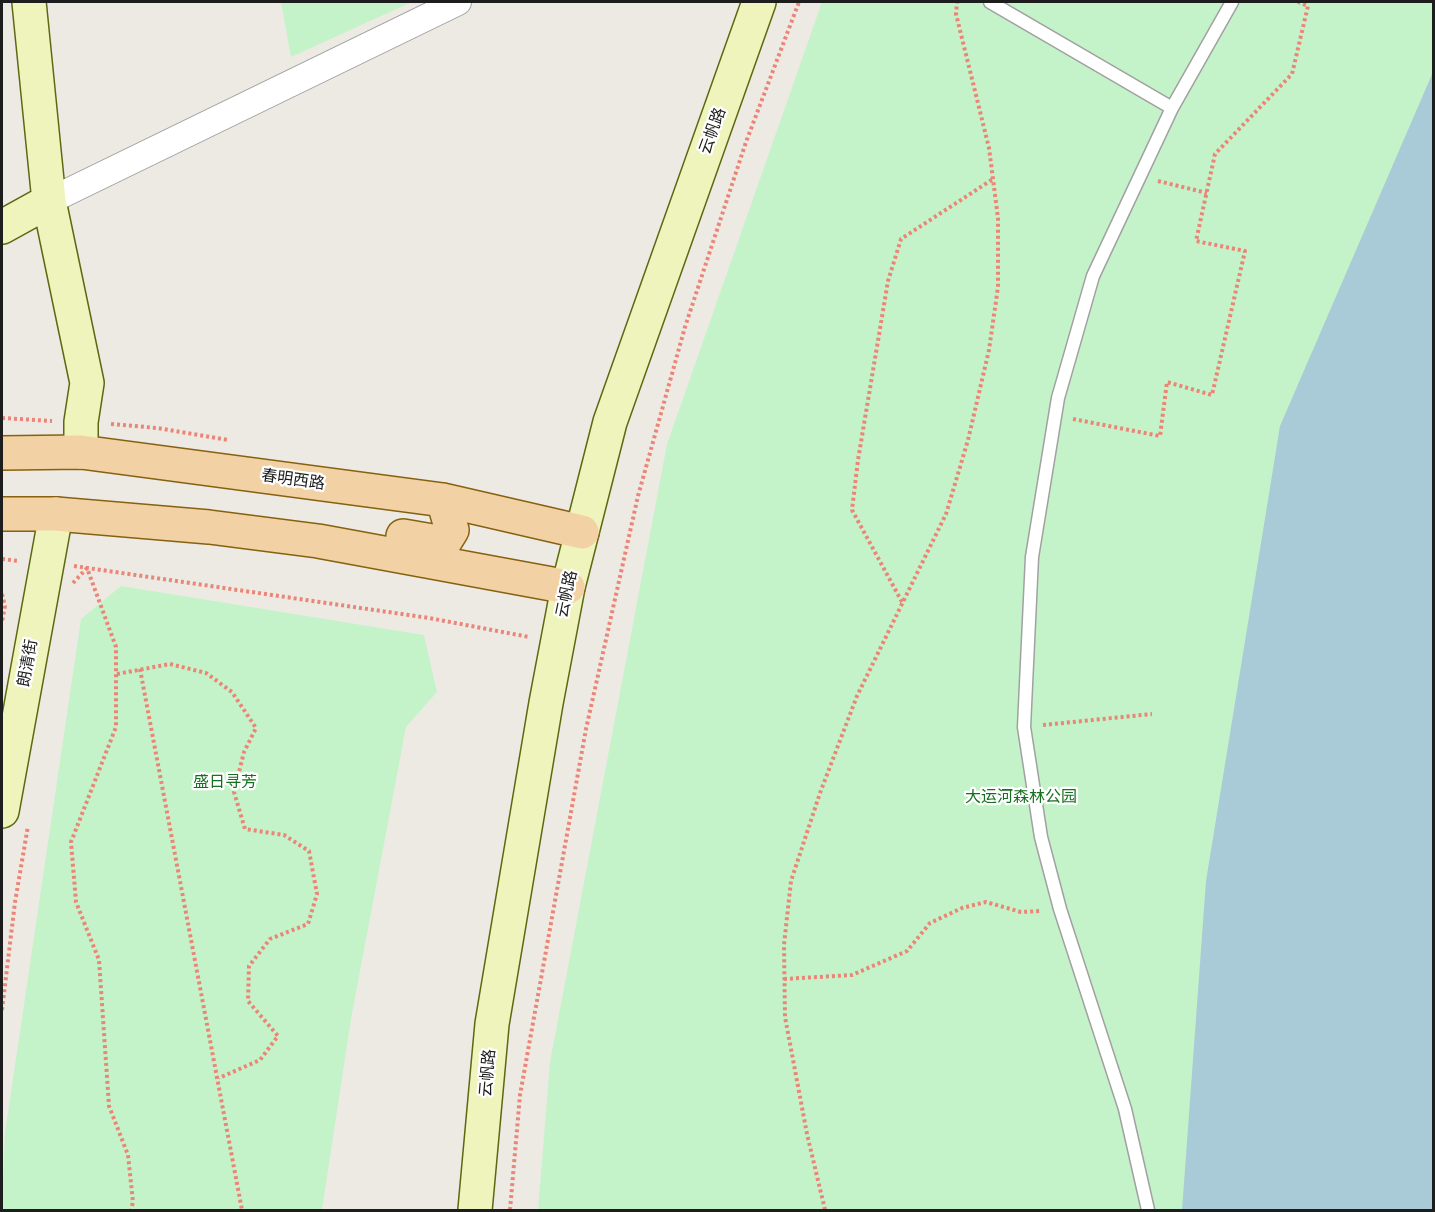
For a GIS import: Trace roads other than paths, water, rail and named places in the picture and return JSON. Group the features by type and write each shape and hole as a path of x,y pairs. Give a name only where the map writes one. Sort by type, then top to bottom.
{"main road":[{"name":"春明西路","path":"2,453 81,452 443,500 582,531"},
{"path":"318,541 349,528 444,543 452,530 443,500"},
{"path":"2,514 56,514 208,526 318,541 568,588"}],"street":[{"path":"29,2 49,201 87,383 81,422 81,452"},
{"path":"2,227 49,201 458,2"},
{"name":"云帆路","path":"475,1210 492,1024 568,588 610,422 759,2"},
{"name":"朗清街","path":"2,812 56,514"}],"lane":[{"path":"990,2 1172,108"},
{"path":"1148,1210 1125,1109 1060,909 1041,837 1024,727 1032,557 1055,416 1093,276 1172,108 1232,2"}],"water":[{"path":"1433,72 1433,1210 1182,1210 1206,881 1280,426"}],"park label":[{"name":"盛日寻芳","path":"225,782"},
{"name":"大运河森林公园","path":"1021,797"}]}
